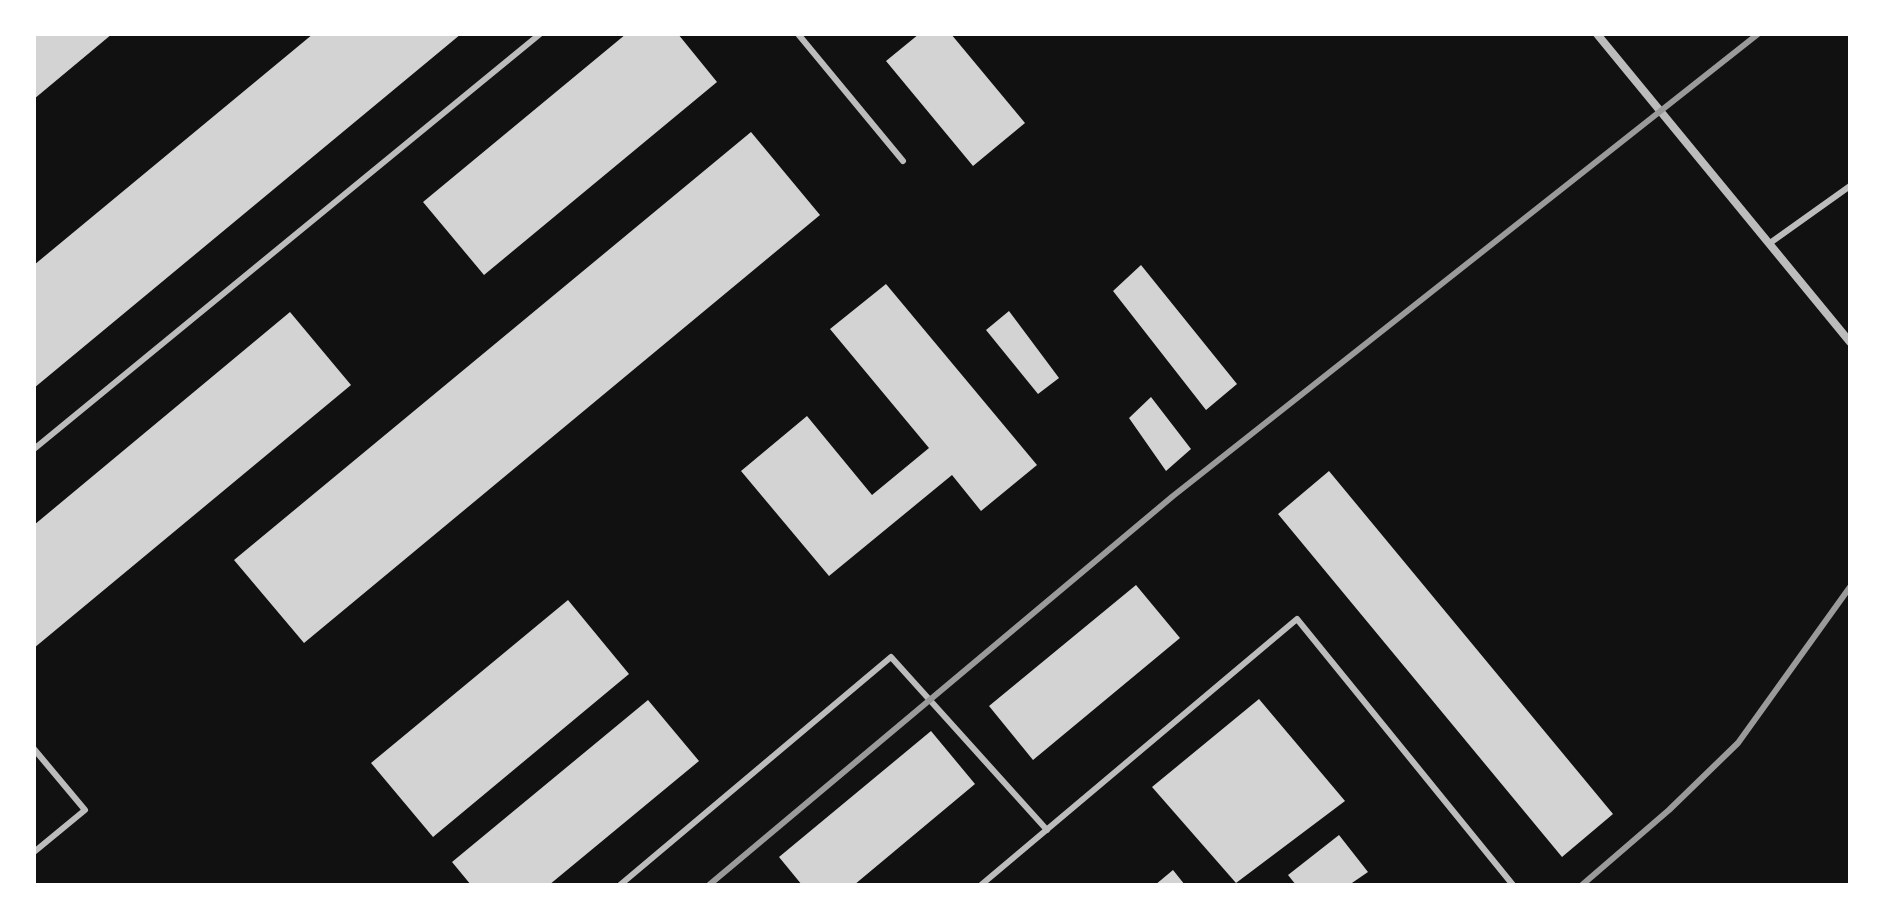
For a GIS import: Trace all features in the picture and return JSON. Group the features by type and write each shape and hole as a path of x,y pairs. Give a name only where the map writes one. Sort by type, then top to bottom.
{"street":[{"path":"1598,34 1850,342"}],"lane":[{"path":"34,449 540,34"},
{"path":"798,34 903,161"},
{"path":"1770,243 1850,186"},
{"path":"981,885 1297,619 1513,885"},
{"path":"620,885 891,657 1047,830"},
{"path":"34,749 85,810 34,852"}],"building":[{"path":"34,34 112,34 34,99"},
{"path":"313,34 461,34 34,388 34,265"},
{"path":"626,34 678,34 717,82 484,275 423,202"},
{"path":"919,34 951,34 1025,123 973,166 886,61"},
{"path":"751,132 820,215 304,643 234,560"},
{"path":"1141,265 1237,384 1206,410 1113,291"},
{"path":"886,284 1037,465 981,511 952,475 829,576 741,471 807,416 872,495 929,448 830,329"},
{"path":"1009,311 1059,378 1038,394 986,330"},
{"path":"290,312 351,385 34,648 34,525"},
{"path":"1151,397 1191,449 1166,471 1129,418"},
{"path":"1329,471 1613,814 1562,857 1278,514"},
{"path":"1136,585 1180,638 1033,760 989,706"},
{"path":"568,600 629,674 433,837 371,763"},
{"path":"1259,699 1345,801 1236,883 1152,787"},
{"path":"648,700 699,761 549,885 471,885 452,862"},
{"path":"931,731 975,784 854,885 802,885 779,857"},
{"path":"1339,835 1368,872 1349,885 1296,885 1288,875"},
{"path":"1173,870 1185,885 1155,885"}],"railway":[{"path":"709,885 1173,496 1758,34"},
{"path":"1582,885 1669,810 1738,743 1850,587"}]}
